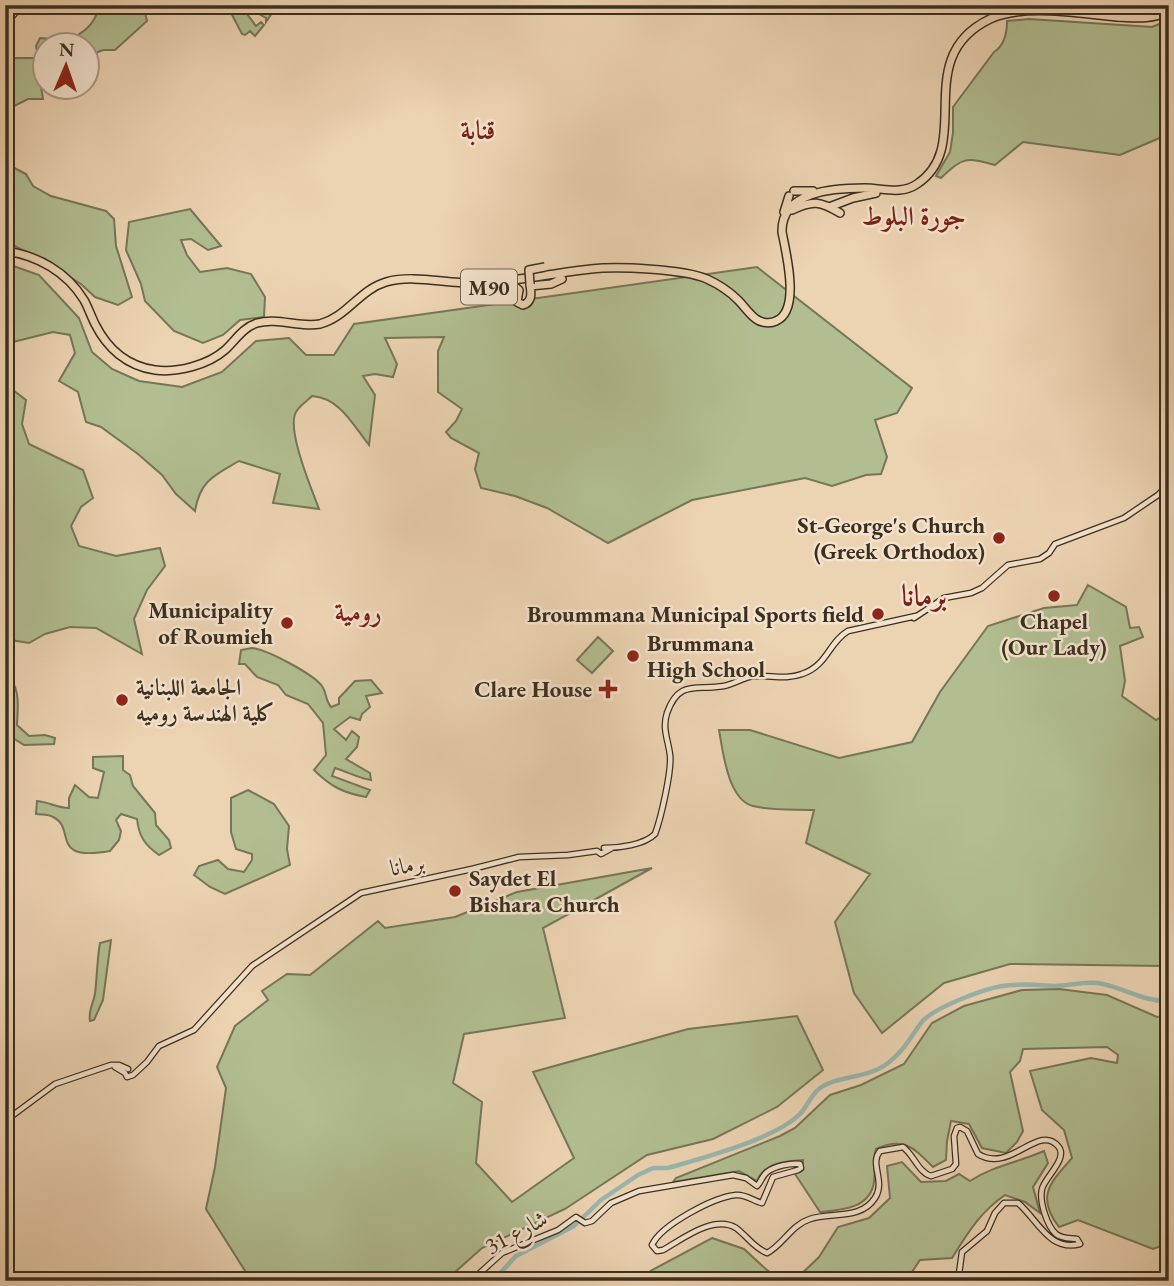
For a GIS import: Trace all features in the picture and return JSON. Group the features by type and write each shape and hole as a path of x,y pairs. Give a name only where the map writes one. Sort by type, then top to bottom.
{"highway":[{"path":"792,210 800,203 816,197 857,192 901,194 927,178 936,165 943,145 945,88 949,65 962,41 992,18 1022,11 1144,19 1169,13"},
{"path":"783,221 792,194 863,188 902,190 919,185"},
{"path":"783,221 797,201 821,192"},
{"path":"829,207 876,193"},
{"path":"792,210 814,203 829,207 840,214"},
{"name":"M90","path":"5,253 30,261 57,276 75,294 100,341 111,353 136,370 161,374 181,372 210,363 228,351 245,333 259,326 326,326 340,320 372,293 388,286 407,284 484,288 562,279 577,274 618,271 692,279 723,293 757,324 774,326 787,318 794,304 786,230 787,219 792,210"},
{"name":"M90","path":"5,253 44,262 66,278 83,299 100,334 111,348 133,364 159,371 184,368 212,358 226,349 244,330 258,323 277,321 306,325 325,322 344,312 367,290 401,280 475,284 545,273 614,267 694,275 726,290 756,320 774,322 784,316 790,304 783,221"},
{"path":"513,285 519,290 517,302 523,305 529,302 529,270 545,273"},
{"path":"530,285 551,284 562,279"}],"main road":[{"path":"5,25 22,5"},
{"name":"برمانا","path":"5,1121 55,1084 111,1065 119,1065 129,1072 141,1068 162,1043 194,1030 228,990 257,962 349,900 373,888 457,873 519,857 612,848 640,842 655,834 671,758 664,726 668,710 681,691 687,688 724,686 752,676 777,678 800,675 823,662 840,637 848,631 905,621 916,617 944,598 982,588 1008,565 1041,559 1055,544 1121,519 1163,492 1169,484"},
{"name":"شارع 31","path":"471,1281 502,1253 558,1230 571,1219 578,1217 584,1222 592,1221 611,1203 643,1189 733,1175 742,1175 757,1186 771,1169 799,1164 801,1168 798,1170 773,1178 762,1203 738,1195 704,1206 675,1223 652,1245 657,1251 663,1250 711,1226 725,1224 735,1228 766,1253 803,1222 834,1214 858,1213 869,1206 879,1188 876,1161 880,1151 903,1147 912,1154 923,1172 931,1176 952,1169 956,1164 954,1136 960,1127 967,1131 978,1154 988,1158 1012,1156 1028,1144 1038,1142 1049,1141 1058,1145 1061,1154 1043,1184 1041,1194 1049,1223 1057,1234 1077,1239 1080,1244 1056,1242 1043,1233 1018,1203 1004,1203 995,1213 987,1231 962,1252 958,1281"}],"green space":[{"path":"94,5 143,5 147,21 115,50 102,50 102,32 82,32 93,22 98,9"},
{"path":"223,5 261,5 272,13 266,22 266,18 252,10 247,14 256,26 261,22 264,25 255,36 250,31 245,35 229,9"},
{"path":"1029,19 1152,27 1169,20 1169,134 1120,155 1023,142 995,165 965,161 941,178 936,176 950,152 953,107 1003,42 1007,21"},
{"path":"13,58 32,58 32,99 14,106 5,99 5,64"},
{"path":"5,163 26,174 33,186 51,196 106,211 114,219 116,246 132,297 118,305 95,297 81,284 45,262 15,246 5,247"},
{"path":"190,209 221,246 208,250 191,239 181,240 187,255 200,272 227,268 251,274 265,297 264,317 240,320 223,335 203,343 174,331 145,301 141,284 126,250 129,222"},
{"path":"5,263 39,275 79,318 92,352 112,369 139,381 182,387 222,372 256,341 289,338 306,355 334,355 354,324 757,267 912,388 897,413 875,420 887,457 881,474 866,475 832,486 805,478 692,500 608,543 547,508 515,496 481,488 475,469 479,453 451,438 446,432 462,409 438,392 438,351 444,337 385,338 397,364 393,377 375,374 363,376 375,395 369,445 338,407 322,398 312,396 296,412 294,432 297,445 319,509 273,503 280,474 239,461 205,485 195,511 176,494 162,475 138,454 101,427 86,422 78,392 59,381 75,353 70,335 53,332 5,344"},
{"path":"5,384 26,400 22,424 29,444 83,470 93,498 81,507 71,526 79,546 116,556 160,548 165,566 147,590 134,619 142,654 96,628 70,627 45,634 29,643 11,640 5,627"},
{"path":"1088,585 1126,607 1130,628 1139,627 1143,637 1120,646 1125,681 1122,696 1156,720 1169,712 1169,964 1010,964 944,983 882,1033 854,993 835,922 870,874 806,843 814,810 768,809 745,802 738,795 728,774 719,730 750,730 839,758 912,742 940,692 988,626 1044,608 1077,605"},
{"path":"598,637 613,651 592,673 577,660"},
{"path":"252,648 279,658 310,675 322,686 331,707 339,704 339,698 355,681 371,680 382,693 366,696 370,707 360,720 350,717 334,729 346,740 352,731 359,737 357,747 346,759 370,773 371,780 335,768 332,776 370,790 366,797 337,788 314,770 326,755 323,723 308,704 286,695 278,685 257,677 245,664 239,664 241,650"},
{"path":"5,672 16,690 17,725 29,736 45,735 55,738 54,744 24,745 5,733"},
{"path":"123,756 123,770 130,775 133,786 155,813 156,825 169,840 171,848 159,855 144,840 137,819 121,814 116,820 121,831 119,840 110,851 78,852 67,842 60,822 51,816 36,814 37,801 69,808 69,798 75,785 89,797 98,798 104,772 93,768 93,757"},
{"path":"248,790 274,804 289,826 287,849 290,865 225,894 194,875 199,866 218,860 228,869 244,872 252,860 252,854 236,849 231,832 231,798"},
{"path":"652,868 543,928 565,1018 464,1034 453,1083 482,1102 476,1163 512,1202 574,1158 533,1072 688,1029 797,1016 823,1070 777,1107 713,1139 647,1155 565,1209 482,1248 445,1281 247,1281 247,1274 206,1209 226,1088 217,1067 235,1026 268,1000 262,991 287,974 310,975 378,921 385,928 455,917 517,892"},
{"path":"111,940 103,1000 94,1020 90,1021 100,943"},
{"path":"1059,989 1107,995 1157,1017 1169,1015 1169,1243 1153,1249 1078,1220 1059,1227 1048,1207 1047,1198 1052,1182 1072,1158 1064,1130 1042,1110 1030,1071 1091,1058 1117,1063 1118,1055 1107,1047 1023,1049 1020,1061 1010,1072 1023,1131 1006,1153 982,1148 969,1124 951,1121 946,1160 933,1167 908,1146 894,1144 876,1149 871,1191 861,1203 853,1206 820,1212 795,1174 803,1170 803,1160 782,1162 770,1167 757,1181 739,1171 673,1182 676,1178 780,1136 795,1128 830,1095 861,1085 904,1064 932,1023 964,1006 1022,990"},
{"path":"1044,1151 1048,1163 1033,1187 1040,1213 1025,1202 1005,1195 982,1216 952,1258 920,1260 906,1281 794,1281 819,1257 838,1227 869,1218 890,1198 887,1166 902,1162 921,1182 946,1181 959,1174 970,1181"},
{"path":"712,1238 744,1249 768,1271 789,1281 637,1281"}],"waterway":[{"path":"493,1281 516,1256 574,1226 601,1200 638,1175 653,1168 668,1168 719,1153 774,1132 789,1123 800,1114 816,1092 826,1085 871,1072 888,1063 927,1017 959,1000 1009,985 1097,983 1136,995 1169,1001"}],"place":[{"name":"St-George's Church (Greek Orthodox)","path":"999,538"},
{"name":"Chapel (Our Lady)","path":"1054,596"},
{"name":"Broummana Municipal Sports field","path":"878,614"},
{"name":"Municipality of Roumieh","path":"287,623"},
{"name":"Brummana High School","path":"633,656"},
{"name":"Clare House","path":"608,689"},
{"name":"الجامعة اللبنانية كلية الهندسة روميه","path":"122,700"},
{"name":"Saydet El Bishara Church","path":"455,891"}],"district":[{"name":"قنابة","path":"478,130"},
{"name":"جورة البلوط","path":"914,216"},
{"name":"برمانا","path":"924,595"},
{"name":"رومية","path":"358,612"}]}
